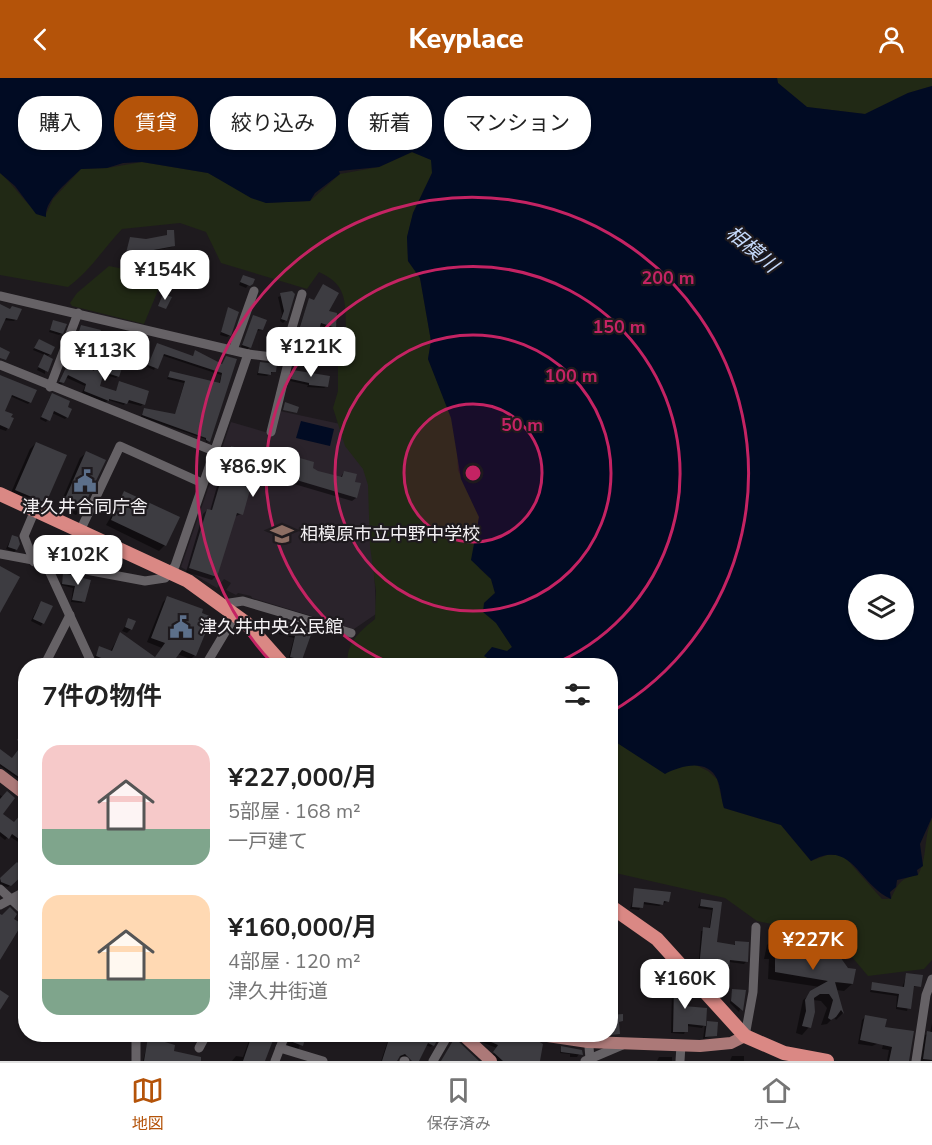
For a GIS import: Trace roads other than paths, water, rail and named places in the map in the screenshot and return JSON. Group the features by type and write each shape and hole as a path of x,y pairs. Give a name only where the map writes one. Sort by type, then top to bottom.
{"highway":[{"path":"0,494 171,573 236,614 278,658"},
{"path":"618,912 657,939 745,1036 784,1053 827,1061"}],"main road":[{"path":"0,775 18,789"},
{"path":"618,1042 681,1045 726,1044 745,1036"},
{"path":"471,1042 491,1061"}],"street":[{"path":"233,351 254,291"},
{"path":"271,432 302,294"},
{"path":"0,296 233,351 286,359 315,360"},
{"path":"50,387 78,313"},
{"path":"0,554 147,582 165,578 171,573 248,354"},
{"path":"0,365 214,451"},
{"path":"80,531 120,446 202,483"},
{"path":"34,562 24,536 35,510"},
{"path":"46,564 89,658"},
{"path":"223,604 243,600 351,633"},
{"path":"210,658 236,614"},
{"path":"45,658 70,615"},
{"path":"0,889 18,904"},
{"path":"0,905 18,896"},
{"path":"745,1036 755,970 756,927"},
{"path":"916,1061 926,994 932,979"},
{"path":"136,1042 136,1061"},
{"path":"199,1048 202,1042"},
{"path":"274,1061 282,1042"},
{"path":"433,1061 444,1042"},
{"path":"588,1042 587,1060 627,1043"},
{"path":"680,1061 681,1045"},
{"path":"280,1048 323,1061"}],"water":[{"name":"相模川","path":"0,78 777,78 778,83 807,107 865,114 908,93 932,86 932,817 920,844 923,866 917,870 918,875 897,880 896,887 890,892 891,899 870,884 846,859 836,855 825,855 811,861 781,825 724,808 717,779 707,768 693,766 678,768 665,774 618,744 618,658 487,658 484,656 492,647 507,651 512,647 496,623 483,612 484,603 495,593 491,579 471,560 479,517 461,479 451,418 428,359 431,341 420,278 408,261 407,237 413,213 432,173 431,160 412,152 379,167 339,171 340,174 315,193 310,201 266,203 251,198 208,173 142,162 123,163 107,168 81,169 53,197 46,211 46,217 36,214 15,186 0,173"},
{"path":"301,421 334,429 330,446 296,438"}],"place":[{"name":"津久井合同庁舎","path":"85,481"},
{"name":"相模原市立中野中学校","path":"282,534"},
{"name":"津久井中央公民館","path":"181,627"}]}
